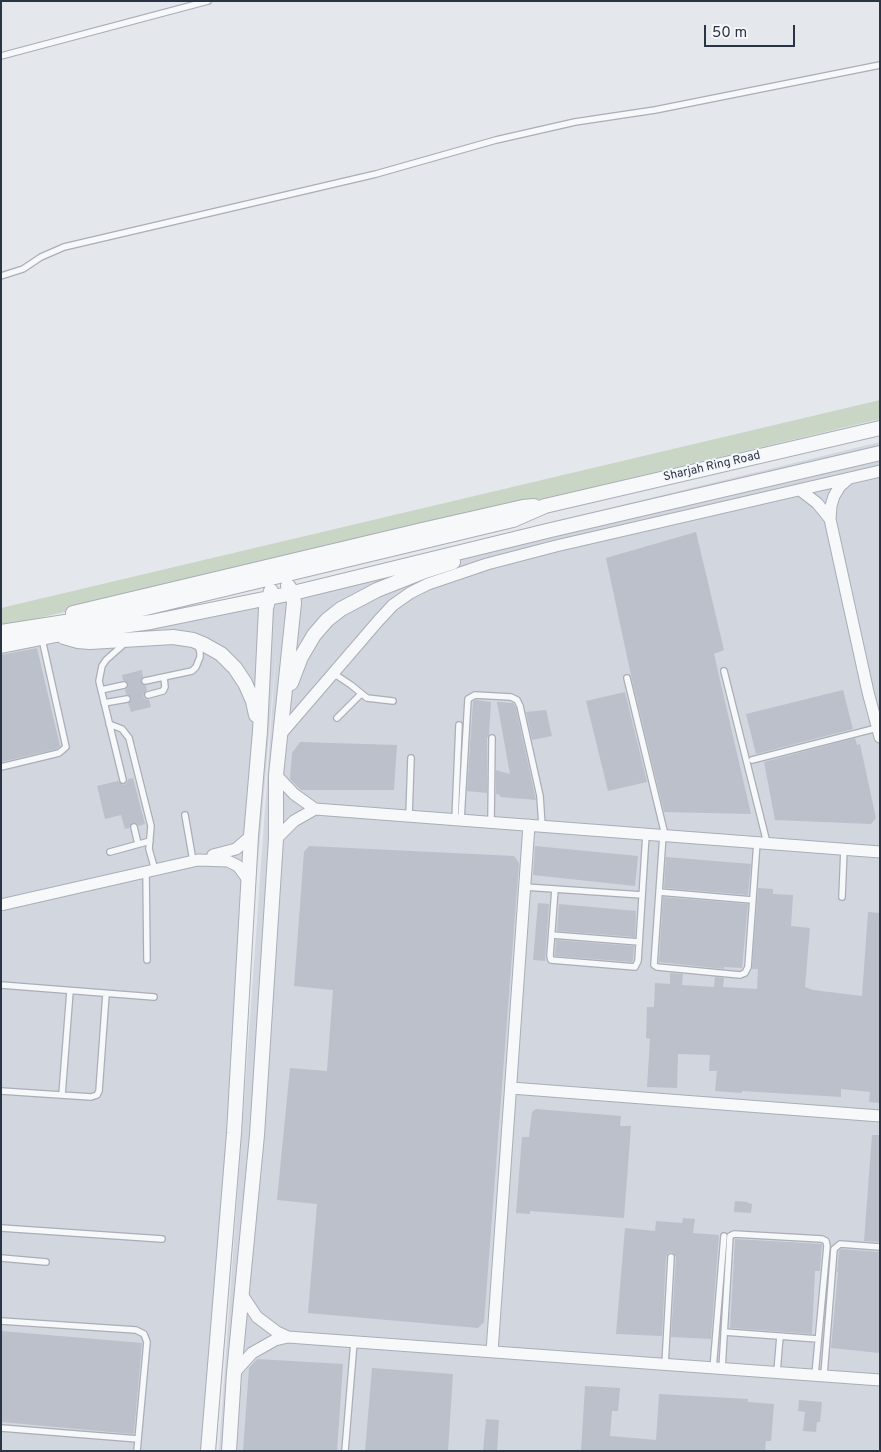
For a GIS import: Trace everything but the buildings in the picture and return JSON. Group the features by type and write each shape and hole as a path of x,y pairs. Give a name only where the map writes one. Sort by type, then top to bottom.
{"street":[{"name":"Sharjah Ring Road","path":"545,506 880,428"},
{"path":"1,646 56,634 144,623 293,593 880,453"},
{"path":"280,735 393,605 410,593 428,584 487,564 556,546 880,471"},
{"path":"848,479 840,486 834,496 830,519 874,691 879,732"},
{"path":"800,490 817,503 830,519"},
{"path":"4,631 129,612 281,578 513,520 545,506"},
{"path":"4,631 56,616 436,527 523,507 545,506"},
{"path":"283,714 291,683 301,657 314,635 341,608 377,590 425,571 522,542 551,530"},
{"path":"229,1451 234,1373 257,1135 276,839 276,775 294,603 290,587 281,578"},
{"path":"208,1451 231,1178 251,836 260,731 266,608 271,591 281,578"},
{"path":"56,634 78,641 173,636 196,642 221,654 235,668 253,701 260,731"},
{"path":"276,775 294,794 315,809 880,852"},
{"path":"276,839 294,822 315,809"},
{"path":"492,1352 529,825"},
{"path":"195,861 205,856 222,854 236,849 251,836"},
{"path":"1,905 195,861 228,860 238,866 249,881"},
{"path":"510,1088 880,1116"},
{"path":"242,1296 257,1316 277,1332 288,1337 880,1380"},
{"path":"234,1373 252,1353 269,1343 288,1337"}],"lane":[{"path":"1,56 208,1"},
{"path":"1,276 23,269 41,257 64,247 376,174 504,138 575,122 655,110 880,65"},
{"path":"1,767 60,754 66,747 42,637"},
{"path":"123,780 104,704 100,674 106,660 131,639"},
{"path":"144,681 188,673 196,667 200,652 196,642"},
{"path":"627,678 664,835 653,963 655,966 740,975 746,973 748,967 752,900 762,843 724,672"},
{"path":"332,673 351,684 369,699 393,701"},
{"path":"148,694 163,691 166,687 164,678"},
{"path":"101,690 124,685"},
{"path":"336,718 361,694"},
{"path":"458,820 468,699 475,695 517,700 520,706 540,796 542,826"},
{"path":"104,704 127,699"},
{"path":"109,724 122,729 129,738 151,826 147,960"},
{"path":"458,820 459,725"},
{"path":"752,760 879,732"},
{"path":"491,822 492,738"},
{"path":"409,816 411,758"},
{"path":"185,815 195,861"},
{"path":"134,827 138,844"},
{"path":"555,889 550,958 555,962 635,967 638,961 646,834"},
{"path":"110,852 150,841"},
{"path":"842,897 844,849"},
{"path":"525,887 642,895"},
{"path":"658,892 752,900"},
{"path":"552,935 639,942"},
{"path":"1,986 154,997"},
{"path":"62,1095 70,991"},
{"path":"1,1090 94,1096 98,1093 106,994"},
{"path":"1,1228 162,1239"},
{"path":"718,1369 724,1332 730,1236 734,1234 822,1239 826,1241 827,1246 818,1339 820,1375"},
{"path":"718,1369 724,1236"},
{"path":"820,1375 834,1249 840,1244 880,1247"},
{"path":"665,1365 671,1257"},
{"path":"1,1258 46,1262"},
{"path":"1,1321 136,1330 144,1334 147,1342 137,1451"},
{"path":"724,1332 818,1339"},
{"path":"777,1372 780,1336"},
{"path":"345,1451 354,1342"},
{"path":"1,1428 138,1438"}],"shaded area":[{"path":"880,442 880,1451 219,1451 277,641 207,1451 1,1451 1,654 282,588"}],"green space":[{"path":"880,400 880,419 1,627 1,608"}]}
